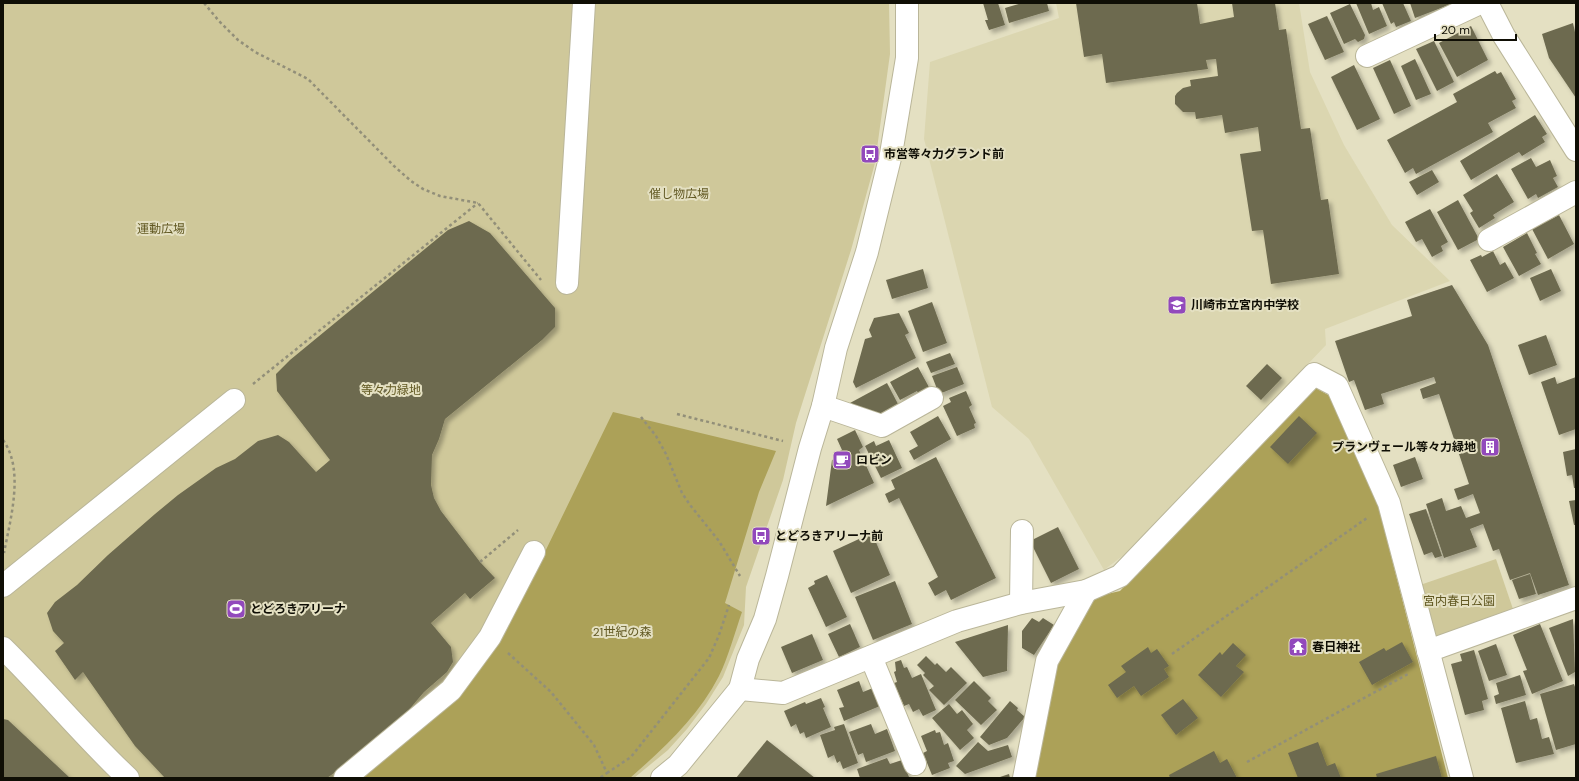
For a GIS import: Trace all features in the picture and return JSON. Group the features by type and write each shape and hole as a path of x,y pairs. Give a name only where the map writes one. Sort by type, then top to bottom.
{"street":[{"path":"567,283 584,3"},
{"path":"662,778 678,765 740,689 748,659 760,632 775,583 810,448 823,406 836,348 867,252 892,154 907,58 907,3"},
{"path":"1367,56 1480,3"},
{"path":"1487,3 1504,36 1576,150"},
{"path":"1489,240 1576,192"},
{"path":"740,689 784,693 957,621 1021,603 1086,591 1120,576 1314,374 1337,386 1389,503 1462,778"},
{"path":"823,406 882,426 932,398"},
{"path":"3,586 234,400"},
{"path":"1021,603 1022,531"},
{"path":"345,778 451,690 490,637 534,552"},
{"path":"1024,778 1047,661 1086,591"},
{"path":"1430,656 1576,598"},
{"path":"3,648 29,673 104,755 128,778"},
{"path":"871,657 915,764"}],"path":[{"path":"204,3 238,40 249,48 308,79 394,166 411,181 423,189 440,196 478,203 544,284"},
{"path":"234,400 478,203"},
{"path":"677,414 783,441"},
{"path":"641,417 666,454 682,493 719,541 740,576"},
{"path":"3,440 7,445 12,463 15,489 3,556"},
{"path":"1172,654 1389,503"},
{"path":"480,562 518,530"},
{"path":"600,778 630,757 709,658 729,606"},
{"path":"490,637 551,692 594,745 607,773"},
{"path":"1247,762 1430,656"}],"shaded area":[{"name":"川崎市立宮内中学校","path":"1056,3 1299,3 1310,72 1344,145 1392,225 1450,281 1325,329 1326,345 1133,548 1104,570 1029,439 992,407 924,139 930,62 1059,18"}],"green space":[{"name":"等々力緑地","path":"3,3 889,3 890,54 875,163 851,250 796,423 783,480 746,587 744,625 723,677 706,704 687,729 668,750 634,778 3,778"},
{"path":"1314,387 1330,396 1377,501 1448,778 1032,778 1054,664 1094,597 1120,591"},
{"name":"21世紀の森","path":"613,412 776,451 759,492 725,603 742,612 722,669 711,691 691,718 668,743 630,778 354,778 454,694 541,560"},
{"name":"宮内春日公園","path":"1496,559 1514,612 1434,641 1420,585"}],"building":[{"path":"983,3 998,3 1005,25 989,30 985,20 988,20"},
{"path":"1022,3 1047,3 1049,11 1009,23 1005,8"},
{"path":"1076,3 1197,3 1200,24 1234,17 1232,3 1275,3 1279,30 1286,29 1301,129 1310,128 1321,200 1328,199 1339,274 1271,284 1263,230 1252,231 1240,154 1261,151 1258,127 1225,133 1222,115 1196,119 1195,112 1183,112 1175,104 1175,96 1183,88 1191,86 1190,80 1218,76 1216,59 1206,60 1208,69 1106,83 1102,54 1084,57"},
{"path":"1356,3 1371,3 1373,10 1379,7 1387,26 1369,34"},
{"path":"1382,3 1403,3 1411,21 1396,27 1394,22 1391,24"},
{"path":"1410,3 1454,3 1415,18"},
{"path":"1350,4 1365,35 1364,39 1358,42 1355,39 1344,44 1330,13"},
{"path":"1327,16 1344,52 1325,60 1308,24"},
{"path":"1573,23 1576,37 1576,98 1549,58 1542,34"},
{"path":"1471,26 1488,60 1457,77 1439,43"},
{"path":"1434,41 1454,82 1437,91 1416,49"},
{"path":"1415,59 1431,94 1416,100 1401,66"},
{"path":"1390,60 1411,106 1394,114 1373,68"},
{"path":"1354,65 1380,119 1357,130 1331,77"},
{"path":"1495,71 1497,74 1501,72 1516,99 1512,101 1516,108 1488,123 1493,132 1416,174 1413,168 1405,173 1387,140 1457,102 1453,94"},
{"path":"1535,115 1547,134 1542,137 1545,142 1522,156 1519,152 1471,180 1460,161"},
{"path":"1531,158 1536,167 1550,160 1557,176 1553,178 1558,187 1538,198 1536,194 1528,199 1511,169"},
{"path":"1432,170 1439,182 1417,195 1409,182"},
{"path":"1497,174 1514,202 1493,215 1495,218 1479,228 1470,213 1473,211 1463,195"},
{"path":"1458,200 1479,239 1458,250 1437,212"},
{"path":"1430,209 1448,242 1441,246 1443,251 1432,257 1422,239 1416,242 1405,222"},
{"path":"1559,215 1574,244 1548,259 1532,229"},
{"name":"とどろきアリーナ","path":"469,221 490,233 555,308 555,327 542,340 445,419 432,455 431,485 434,498 441,511 480,562 495,578 470,599 465,593 431,623 451,647 453,662 447,672 424,692 407,712 394,724 327,778 165,778 135,746 83,672 75,680 55,651 64,643 53,631 47,613 55,602 77,585 108,555 178,495 216,468 235,459 258,441 278,435 289,442 316,472 330,460 277,391 276,374 290,360 448,230"},
{"path":"1527,233 1537,253 1535,254 1541,264 1519,276 1503,247"},
{"path":"1493,251 1500,265 1505,262 1514,278 1487,292 1470,260 1481,255 1482,257"},
{"path":"923,269 928,288 892,299 886,280"},
{"path":"1551,269 1561,291 1540,301 1530,278"},
{"name":"プランヴェール等々力緑地","path":"1452,285 1488,345 1569,585 1538,595 1530,573 1510,580 1499,549 1493,551 1483,524 1470,529 1477,547 1444,558 1426,504 1442,498 1446,511 1461,506 1466,518 1480,513 1473,494 1458,500 1454,489 1469,484 1439,394 1423,399 1420,389 1436,383 1434,377 1381,394 1384,404 1365,410 1354,380 1349,382 1335,341 1412,316 1407,300"},
{"path":"932,302 947,343 923,352 908,311"},
{"path":"899,313 909,333 905,335 916,358 856,388 853,382 865,339 872,337 869,330 874,318"},
{"path":"1546,335 1557,365 1529,375 1518,345"},
{"path":"950,353 955,364 931,373 926,362"},
{"path":"1267,364 1282,378 1261,400 1246,386"},
{"path":"918,367 930,389 919,395 917,391 900,400 890,382"},
{"path":"957,367 964,384 939,394 932,376"},
{"path":"1555,377 1557,384 1576,377 1576,429 1559,435 1541,382"},
{"path":"887,383 898,404 880,414 850,403"},
{"path":"966,391 972,405 969,407 976,423 974,424 975,428 957,436 943,406 951,402 949,398"},
{"path":"938,416 951,439 914,460 909,451 918,446 910,432"},
{"path":"1299,416 1317,433 1288,464 1270,447"},
{"path":"855,430 863,447 859,450 874,483 826,506 832,460 839,457 837,452 842,450 837,439"},
{"path":"889,440 902,468 881,478 865,446 874,441 876,446"},
{"path":"1576,449 1576,488 1574,488 1572,475 1567,476 1563,452"},
{"path":"936,457 996,578 951,600 946,590 935,596 928,583 938,577 899,498 889,503 885,494 895,489 891,480"},
{"path":"1415,457 1423,479 1401,487 1393,465"},
{"path":"1576,500 1576,525 1574,525 1569,501"},
{"path":"1426,509 1442,556 1435,558 1432,552 1424,555 1409,514"},
{"path":"1058,527 1079,569 1051,583 1030,541"},
{"path":"872,533 890,575 851,593 833,551"},
{"path":"1530,574 1536,594 1519,599 1512,580"},
{"path":"827,575 847,617 826,627 808,588 815,584 814,581"},
{"path":"895,581 912,624 873,640 855,597"},
{"path":"1032,618 1039,622 1043,618 1054,625 1034,655 1022,648 1022,631"},
{"path":"1573,619 1575,672 1568,676 1549,628"},
{"path":"850,624 860,647 839,657 828,634"},
{"path":"1540,624 1563,681 1532,694 1523,671 1527,670 1513,635"},
{"path":"1008,625 1007,671 983,677 955,642"},
{"path":"812,634 823,660 792,673 781,647"},
{"path":"1402,642 1413,662 1372,685 1359,662 1384,648 1386,651"},
{"path":"1233,643 1246,655 1236,666 1244,672 1221,697 1198,675 1220,652 1222,655"},
{"path":"1496,644 1507,675 1489,681 1478,651"},
{"path":"1148,647 1151,653 1157,649 1169,666 1164,669 1169,677 1141,696 1134,686 1117,698 1108,685 1126,672 1121,666"},
{"path":"1474,650 1488,699 1482,701 1484,710 1465,715 1451,664 1462,661 1460,654"},
{"path":"926,656 935,665 937,663 946,672 951,667 967,683 944,705 929,690 934,686 923,675 925,673 917,665"},
{"path":"901,660 904,668 907,667 912,678 921,674 936,710 923,716 919,709 913,712 909,704 904,706 894,683 897,682 894,672 896,671 895,662"},
{"path":"1520,675 1526,695 1496,704 1494,696 1499,694 1496,683"},
{"path":"859,681 863,692 873,688 880,706 844,721 839,708 844,707 837,690"},
{"path":"974,681 991,698 988,701 997,710 981,725 955,700"},
{"path":"1574,684 1576,690 1576,744 1556,750 1540,694"},
{"path":"821,698 825,707 823,708 831,727 806,738 804,732 800,734 796,724 791,727 784,711 805,702 806,704"},
{"path":"1183,699 1198,718 1176,735 1161,715"},
{"path":"1010,701 1025,717 1007,738 989,745 980,737"},
{"path":"1525,701 1530,720 1537,718 1542,739 1549,737 1554,754 1516,763 1501,708"},
{"path":"949,704 957,714 962,710 973,724 967,730 974,738 960,750 932,718"},
{"path":"3,719 8,720 70,778 3,778"},
{"path":"844,724 858,763 843,769 840,761 837,763 834,755 828,758 820,735 835,730 834,727"},
{"path":"871,724 875,734 887,729 895,751 866,762 863,753 858,755 849,732"},
{"path":"935,730 936,733 940,732 944,745 948,743 954,761 948,763 950,768 932,775 923,753 927,751 921,736"},
{"path":"767,740 815,778 736,778"},
{"path":"978,742 988,751 1008,745 1012,757 965,774 956,766"},
{"path":"1318,742 1327,766 1335,763 1341,778 1298,778 1288,753"},
{"path":"1214,751 1220,763 1227,759 1237,778 1170,778 1169,775"},
{"path":"1436,756 1442,778 1377,778 1376,774"},
{"path":"887,758 890,764 902,760 909,777 860,778 857,769"},
{"path":"1009,774 1010,778 997,778"}],"place":[{"name":"市営等々力グランド前","path":"870,154"},
{"name":"川崎市立宮内中学校","path":"1177,305"},
{"name":"プランヴェール等々力緑地","path":"1490,447"},
{"name":"ロビン","path":"842,460"},
{"name":"とどろきアリーナ前","path":"761,536"},
{"name":"とどろきアリーナ","path":"236,609"},
{"name":"春日神社","path":"1298,647"}],"park label":[{"name":"催し物広場","path":"679,194"},
{"name":"運動広場","path":"161,229"}]}
